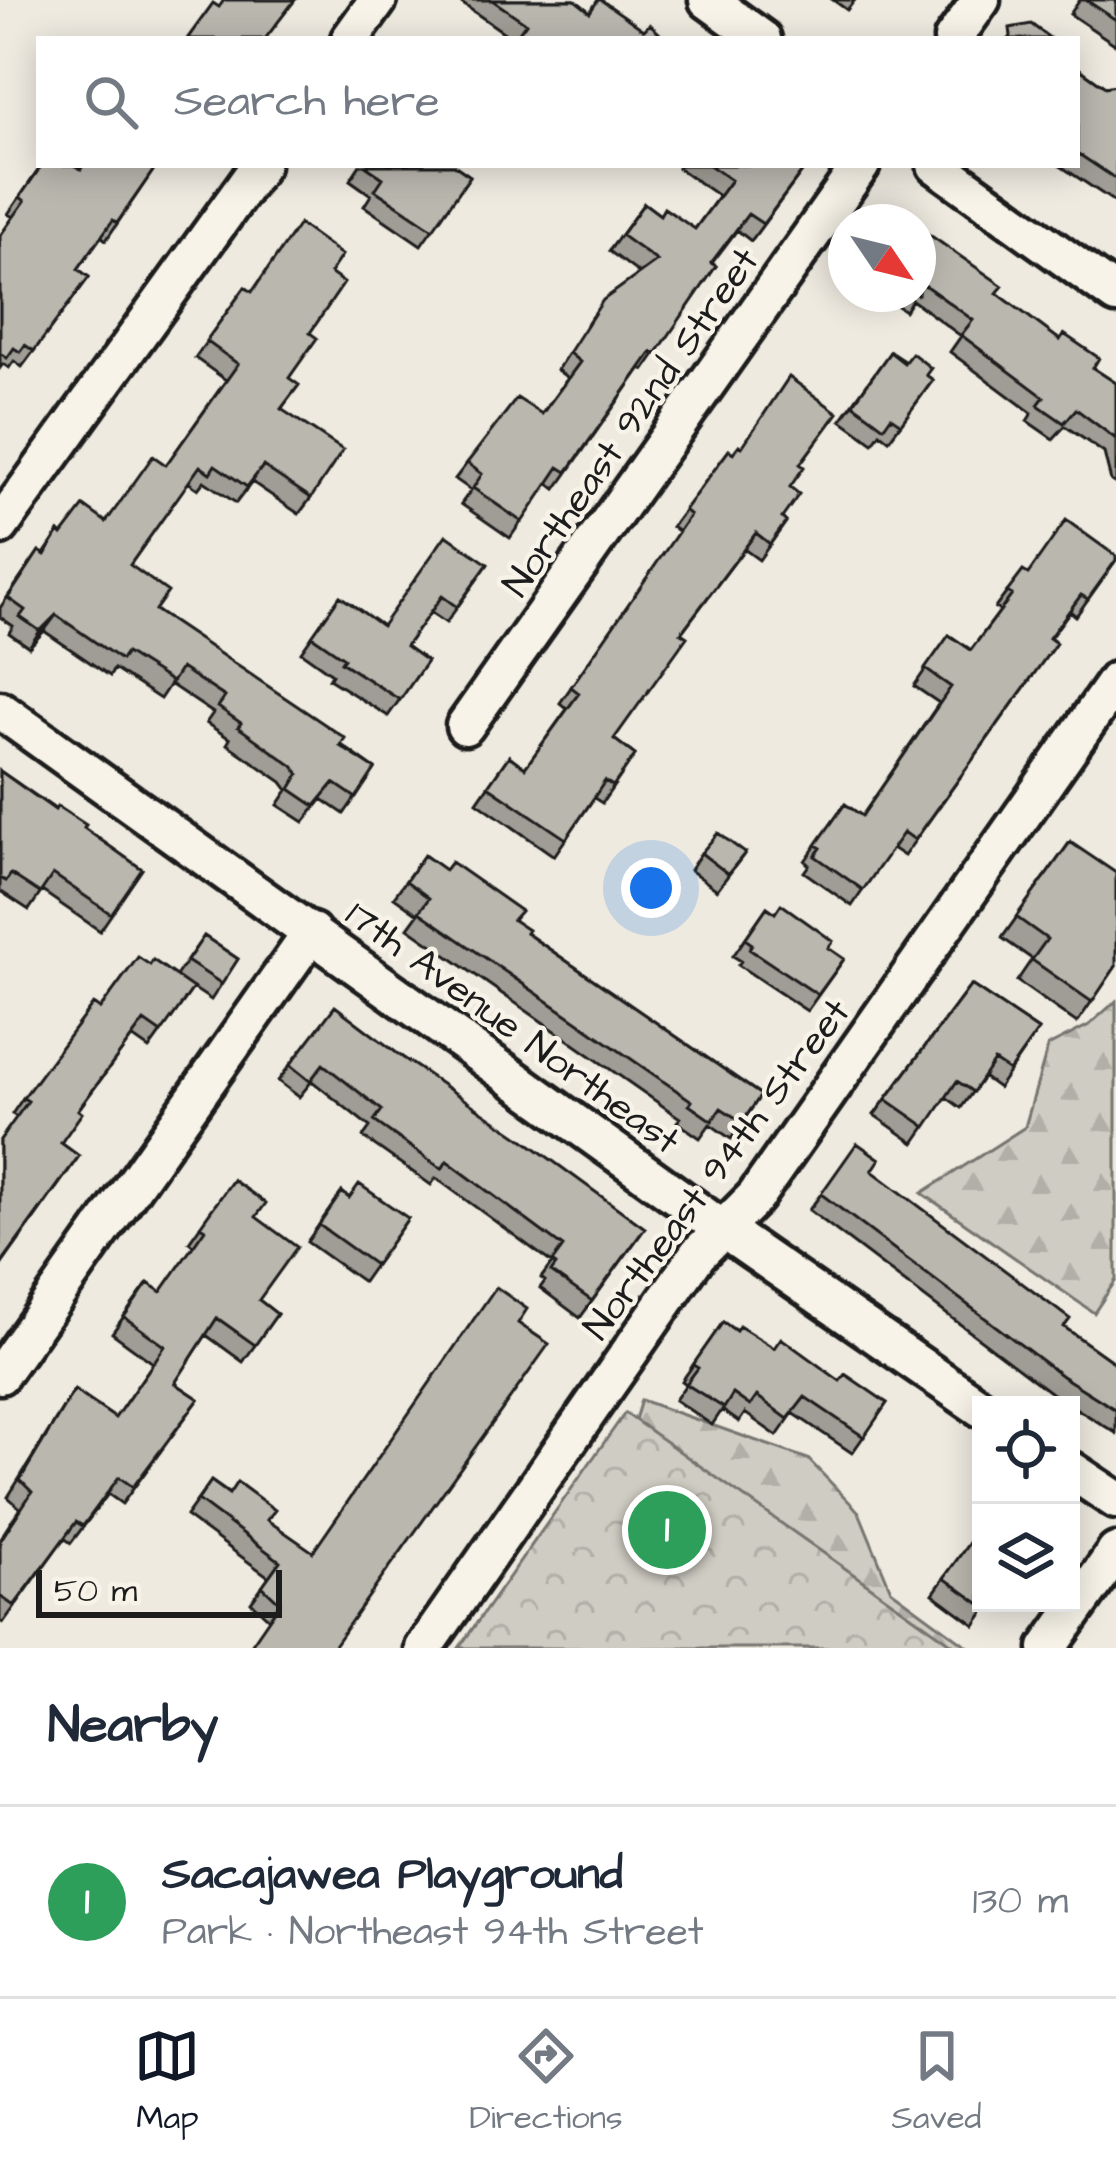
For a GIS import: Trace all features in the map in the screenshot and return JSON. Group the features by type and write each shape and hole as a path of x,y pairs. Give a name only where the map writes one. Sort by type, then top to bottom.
{"street":[{"path":"352,36 378,0"},
{"path":"708,0 758,36"},
{"path":"954,36 981,0"},
{"path":"0,526 258,168"},
{"name":"Northeast 92nd Street","path":"465,727 859,168"},
{"path":"940,168 1116,295"},
{"name":"Northeast 94th Street","path":"424,1648 686,1271 755,1198 1116,681"},
{"name":"17th Avenue Northeast","path":"0,710 724,1230 972,1402"},
{"path":"0,1375 312,932"},
{"path":"1080,1477 1116,1501"},
{"path":"1048,1648 1116,1552"}],"green space":[{"path":"1116,1001 1116,1280 1094,1313 922,1193 1025,1127 1048,1046 1089,1025"},
{"path":"641,1400 808,1459 859,1512 891,1590 970,1648 803,1648 604,1520"},
{"path":"625,1413 958,1648 459,1648"}],"building":[{"path":"224,0 295,0 267,36 189,36 213,3 219,7"},
{"path":"492,0 575,0 590,12 601,0 644,30 650,24 662,36 516,36 526,23"},
{"path":"1086,0 1116,0 1116,20"},
{"path":"1031,24 1047,36 1011,36 1010,28"},
{"path":"1080,69 1105,87 1116,85 1116,179 1080,155"},
{"path":"40,168 155,168 78,269 89,277 34,351 25,345 20,352 14,348 7,358 0,353 0,236 25,201 20,197"},
{"path":"368,168 458,168 470,176 433,229 375,190 383,178"},
{"path":"713,168 805,168 763,224 748,214 711,263 716,266 656,354 652,352 567,472 559,467 522,522 473,488 482,474 467,463 517,398 542,414 580,362 569,353 603,300 657,261 621,235 644,203 660,215 664,208 695,229 731,180"},
{"path":"299,224 342,255 330,273 344,283 310,333 317,338 289,378 299,385 281,409 343,450 311,498 263,466 247,487 215,465 210,473 200,466 130,565 168,592 155,610 345,738 340,746 375,769 356,798 334,783 315,806 290,789 299,774 293,766 218,707 225,697 181,668 172,682 126,653 121,660 56,615 40,631 20,617 25,610 8,598 39,551 45,555 84,506 106,522 153,456 166,465 238,364 206,341 245,287 252,292"},
{"path":"936,239 1003,286 997,293 1060,340 1064,334 1099,358 1093,368 1116,383 1116,439 1076,409 1064,423 1038,405 1044,397 961,335 973,320 936,293"},
{"path":"890,352 904,363 912,353 931,368 926,375 933,380 901,424 891,417 884,427 853,404"},
{"path":"789,377 838,413 800,464 804,467 790,487 799,494 782,518 786,522 770,544 756,533 681,633 687,637 614,739 635,755 613,786 605,781 566,839 488,786 509,756 525,768 579,693 571,687 690,515 684,510 729,450 733,453 742,447"},
{"path":"1066,520 1116,560 1088,599 1081,595 1049,638 1056,643 915,840 904,832 863,890 815,856 821,848 816,845 845,804 862,816 951,687 925,669 949,635 971,650 1012,595 1007,592 1023,571 1028,574"},
{"path":"446,535 488,564 457,607 442,596 406,646 427,661 400,700 341,662 344,658 312,636 340,596 382,626"},
{"path":"0,771 55,810 57,806 86,825 142,869 111,914 53,874 40,893 11,874 6,881 0,878"},
{"path":"718,833 745,853 728,874 701,853"},
{"path":"1070,842 1116,873 1116,966 1092,1002 1032,960 1047,939 1016,917"},
{"path":"424,855 445,870 451,862 521,911 513,920 526,933 761,1095 742,1122 721,1108 712,1121 689,1105 692,1101 419,912 429,898 406,881"},
{"path":"781,904 833,941 828,948 844,959 818,995 749,949 752,944 745,939 767,907 775,913"},
{"path":"204,936 238,959 222,984 187,961"},
{"path":"138,957 150,965 153,960 193,988 161,1033 144,1021 78,1110 82,1113 61,1143 79,1156 0,1265 0,1140 28,1101 23,1098 93,1004 100,1009"},
{"path":"971,985 1038,1030 1009,1071 994,1061 973,1092 957,1081 926,1127 886,1099"},
{"path":"335,1006 645,1228 592,1301 551,1272 563,1247 447,1161 442,1169 374,1121 382,1110 323,1064 310,1081 290,1065"},
{"path":"857,1143 880,1159 872,1171 1070,1319 1064,1327 1116,1364 1116,1410 1062,1376 821,1194"},
{"path":"233,1180 266,1203 256,1217 297,1247 259,1300 277,1314 255,1345 217,1318 175,1383 199,1399 133,1487 119,1477 83,1526 76,1522 14,1606 0,1596 0,1541 32,1492 20,1480 74,1390 115,1418 165,1346 124,1317 148,1283 161,1292"},
{"path":"359,1184 408,1218 375,1265 319,1225 342,1192 349,1198"},
{"path":"496,1287 527,1309 518,1323 549,1344 332,1648 249,1648 280,1603 262,1586 280,1561 198,1500 211,1481 229,1494 237,1482 275,1510 267,1520 313,1552"},
{"path":"723,1322 736,1331 739,1326 774,1348 781,1338 840,1381 845,1374 887,1403 864,1437 805,1397 788,1419 757,1396 750,1406 733,1394 724,1408 686,1384 698,1368 693,1365"},
{"path":"972,1539 972,1598 944,1578"}],"place":[{"name":"Sacajawea Playground","path":"667,1530"}]}
